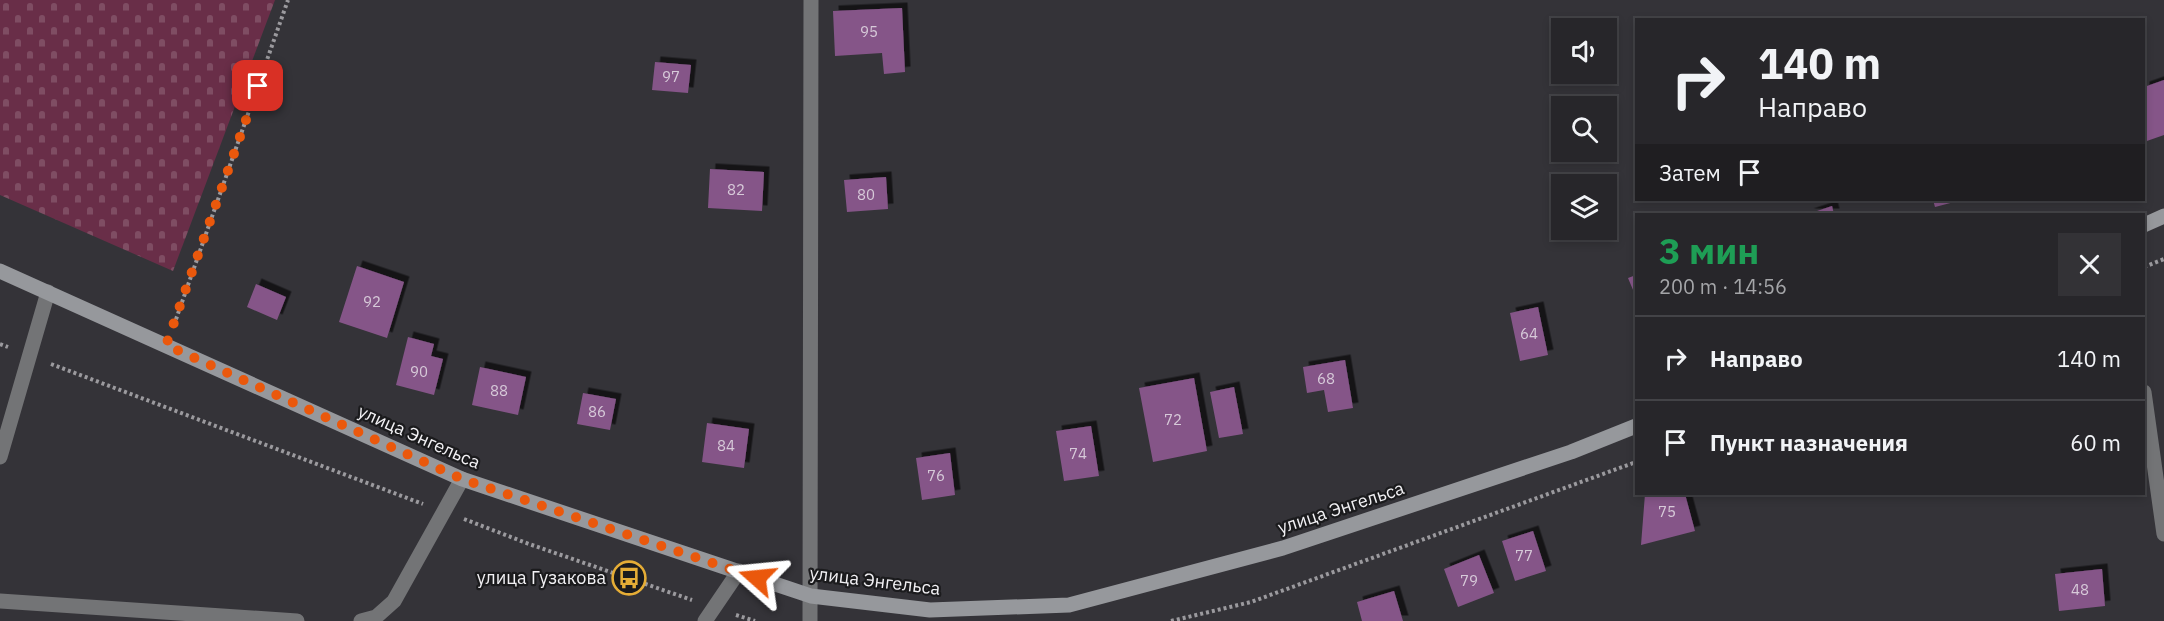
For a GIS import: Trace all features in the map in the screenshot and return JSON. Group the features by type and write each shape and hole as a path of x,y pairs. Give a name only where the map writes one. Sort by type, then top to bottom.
{"main road":[{"path":"2145,225 2164,216"},
{"name":"улица Энгельса","path":"0,271 462,479 812,596 930,610 1069,605 1283,548 1571,452 1635,426"}],"street":[{"path":"810,621 812,596 811,0"},
{"path":"0,457 48,292"},
{"path":"2145,399 2164,534"},
{"path":"361,621 376,617 394,601 462,479"},
{"path":"705,621 739,572"},
{"path":"0,601 297,621"}],"path":[{"path":"166,345 288,0"},
{"path":"2145,267 2164,259"},
{"path":"0,344 11,348"},
{"path":"44,361 433,507"},
{"path":"1171,621 1251,602 1635,462"},
{"path":"454,516 698,602"},
{"path":"732,613 755,621"}],"green space":[{"path":"0,0 275,0 173,271 0,195"}],"building":[{"path":"902,8 905,72 884,74 882,53 835,56 833,11"},
{"path":"655,62 691,65 688,93 652,90"},
{"path":"2164,80 2164,135 2145,142 2145,87"},
{"path":"710,169 764,172 762,211 708,208"},
{"path":"886,177 888,209 847,212 844,180"},
{"path":"1933,201 1958,201 1935,207"},
{"path":"1832,206 1834,213 1811,213"},
{"path":"357,266 404,282 387,338 339,322"},
{"path":"1635,275 1635,295 1628,278"},
{"path":"256,284 286,297 277,320 247,307"},
{"path":"1538,307 1548,355 1520,361 1510,313"},
{"path":"408,337 434,344 431,356 443,359 434,395 396,385"},
{"path":"1345,360 1353,408 1328,412 1324,390 1307,393 1303,367"},
{"path":"480,367 526,377 518,415 472,405"},
{"path":"1194,378 1207,451 1153,462 1139,388"},
{"path":"1234,387 1243,434 1219,438 1210,392"},
{"path":"583,393 616,399 610,430 577,424"},
{"path":"707,423 749,429 744,468 702,462"},
{"path":"1091,426 1099,476 1064,481 1056,431"},
{"path":"950,453 955,495 922,500 916,458"},
{"path":"1645,495 1685,495 1695,531 1641,545"},
{"path":"1533,531 1546,571 1515,581 1502,541"},
{"path":"1479,555 1494,593 1458,607 1444,569"},
{"path":"2102,569 2105,606 2059,611 2055,574"},
{"path":"1394,591 1403,621 1362,621 1357,602"}],"place":[{"name":"улица Гузакова","path":"629,578"}],"route":[{"path":"258,86 166,345 462,479 757,578"}]}
